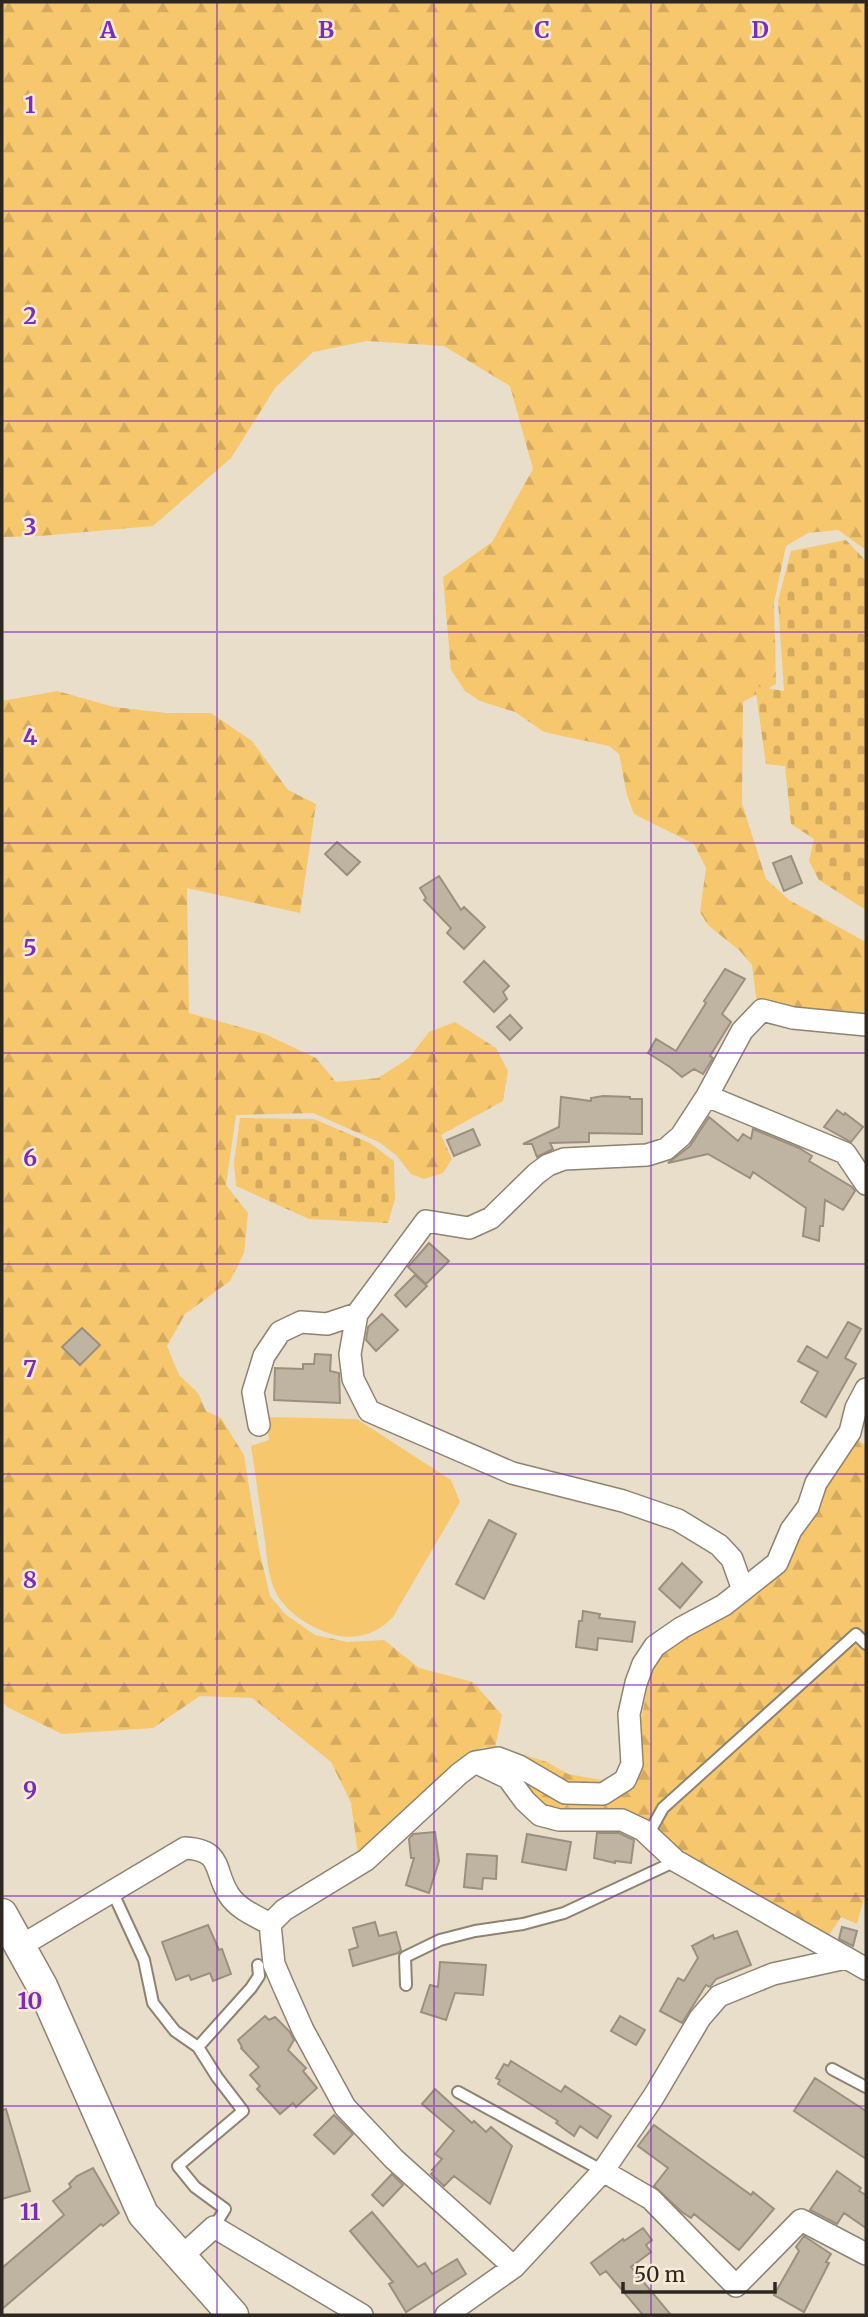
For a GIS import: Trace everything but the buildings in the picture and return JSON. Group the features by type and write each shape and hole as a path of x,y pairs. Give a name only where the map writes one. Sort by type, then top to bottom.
{"street":[{"path":"743,1590 732,1559 719,1545 678,1520 623,1501 512,1473 369,1411 353,1379 350,1354 357,1314 426,1221 469,1228 491,1218 536,1174 548,1165 564,1159 647,1156 666,1149 681,1136 707,1096 742,1031 762,1010 793,1018 866,1025"},
{"path":"707,1096 845,1153 866,1185"},
{"path":"259,1425 253,1392 264,1356 280,1332 301,1322 327,1324 357,1314"},
{"path":"270,1924 284,1910 366,1860 475,1762 498,1758 519,1766 565,1793 603,1794 625,1780 632,1764 629,1714 643,1664 655,1646 681,1628 724,1605 776,1563 791,1530 808,1507 816,1483 850,1432 856,1408 866,1389"},
{"path":"475,1762 508,1778 525,1801 540,1815 559,1820 622,1820 648,1835 676,1861 866,1969"},
{"path":"19,1947 185,1848 200,1849 211,1856 228,1895 240,1906 270,1924"},
{"path":"2,1914 42,1986 143,2214 233,2315"},
{"path":"270,1924 274,1964 303,2030 345,2107 394,2159 514,2267"},
{"path":"446,2315 514,2267 603,2171 654,2096 700,2018 719,1996 773,1974 846,1958"},
{"path":"603,2171 651,2199 736,2286 801,2220 866,2254"},
{"path":"181,2257 214,2227 362,2315"}],"lane":[{"path":"648,1835 663,1808 856,1634 866,1644"},
{"path":"406,1985 405,1957 440,1940 564,1913 676,1861"},
{"path":"112,1891 144,1960 153,2003 175,2031 198,2047 243,2111 178,2166 195,2187 225,2209 214,2227"},
{"path":"198,2047 251,1988 259,1976 258,1965"},
{"path":"832,2068 866,2087"},
{"path":"458,2092 603,2171"}],"green space":[{"path":"2,2 866,2 866,550 838,530 808,533 786,546 774,603 776,684 743,702 742,803 766,879 789,900 866,942 866,1014 757,1005 752,965 740,951 708,925 700,912 706,868 694,844 634,814 627,795 619,754 609,746 544,732 515,712 480,701 465,691 451,670 443,577 492,542 533,469 510,386 444,346 367,341 313,352 275,388 231,458 153,526 2,537"},
{"path":"846,540 866,561 866,910 819,880 809,861 814,839 791,824 785,766 766,764 755,686 784,691 778,601 791,551"},
{"path":"57,691 114,707 166,713 211,713 252,741 288,790 316,804 300,913 187,888 189,1013 265,1034 316,1058 336,1082 378,1078 409,1058 429,1032 455,1022 496,1048 508,1071 503,1101 441,1135 452,1159 443,1173 424,1179 411,1174 397,1156 379,1142 313,1113 236,1115 226,1185 248,1213 244,1253 230,1281 185,1314 167,1346 179,1375 198,1393 206,1411 221,1418 244,1455 259,1549 270,1596 285,1614 315,1635 347,1642 384,1640 419,1668 473,1682 502,1715 495,1748 483,1747 459,1762 358,1855 351,1803 331,1762 252,1698 200,1696 153,1728 62,1734 7,1707 2,1701 2,701"},
{"path":"240,1118 314,1119 370,1143 394,1161 395,1199 388,1223 309,1219 236,1186 234,1163"},
{"path":"266,1417 357,1419 451,1480 460,1502 393,1617 372,1632 348,1637 323,1631 293,1613 276,1593 268,1567 251,1446 269,1440"},
{"path":"856,1438 866,1446 866,1891 857,1924 841,1917 829,1935 702,1867 679,1853 661,1833 553,1814 492,1764 515,1752 547,1762 568,1774 624,1784 639,1732 649,1678 668,1645 725,1618 782,1568 797,1535 818,1514 827,1483"}]}
